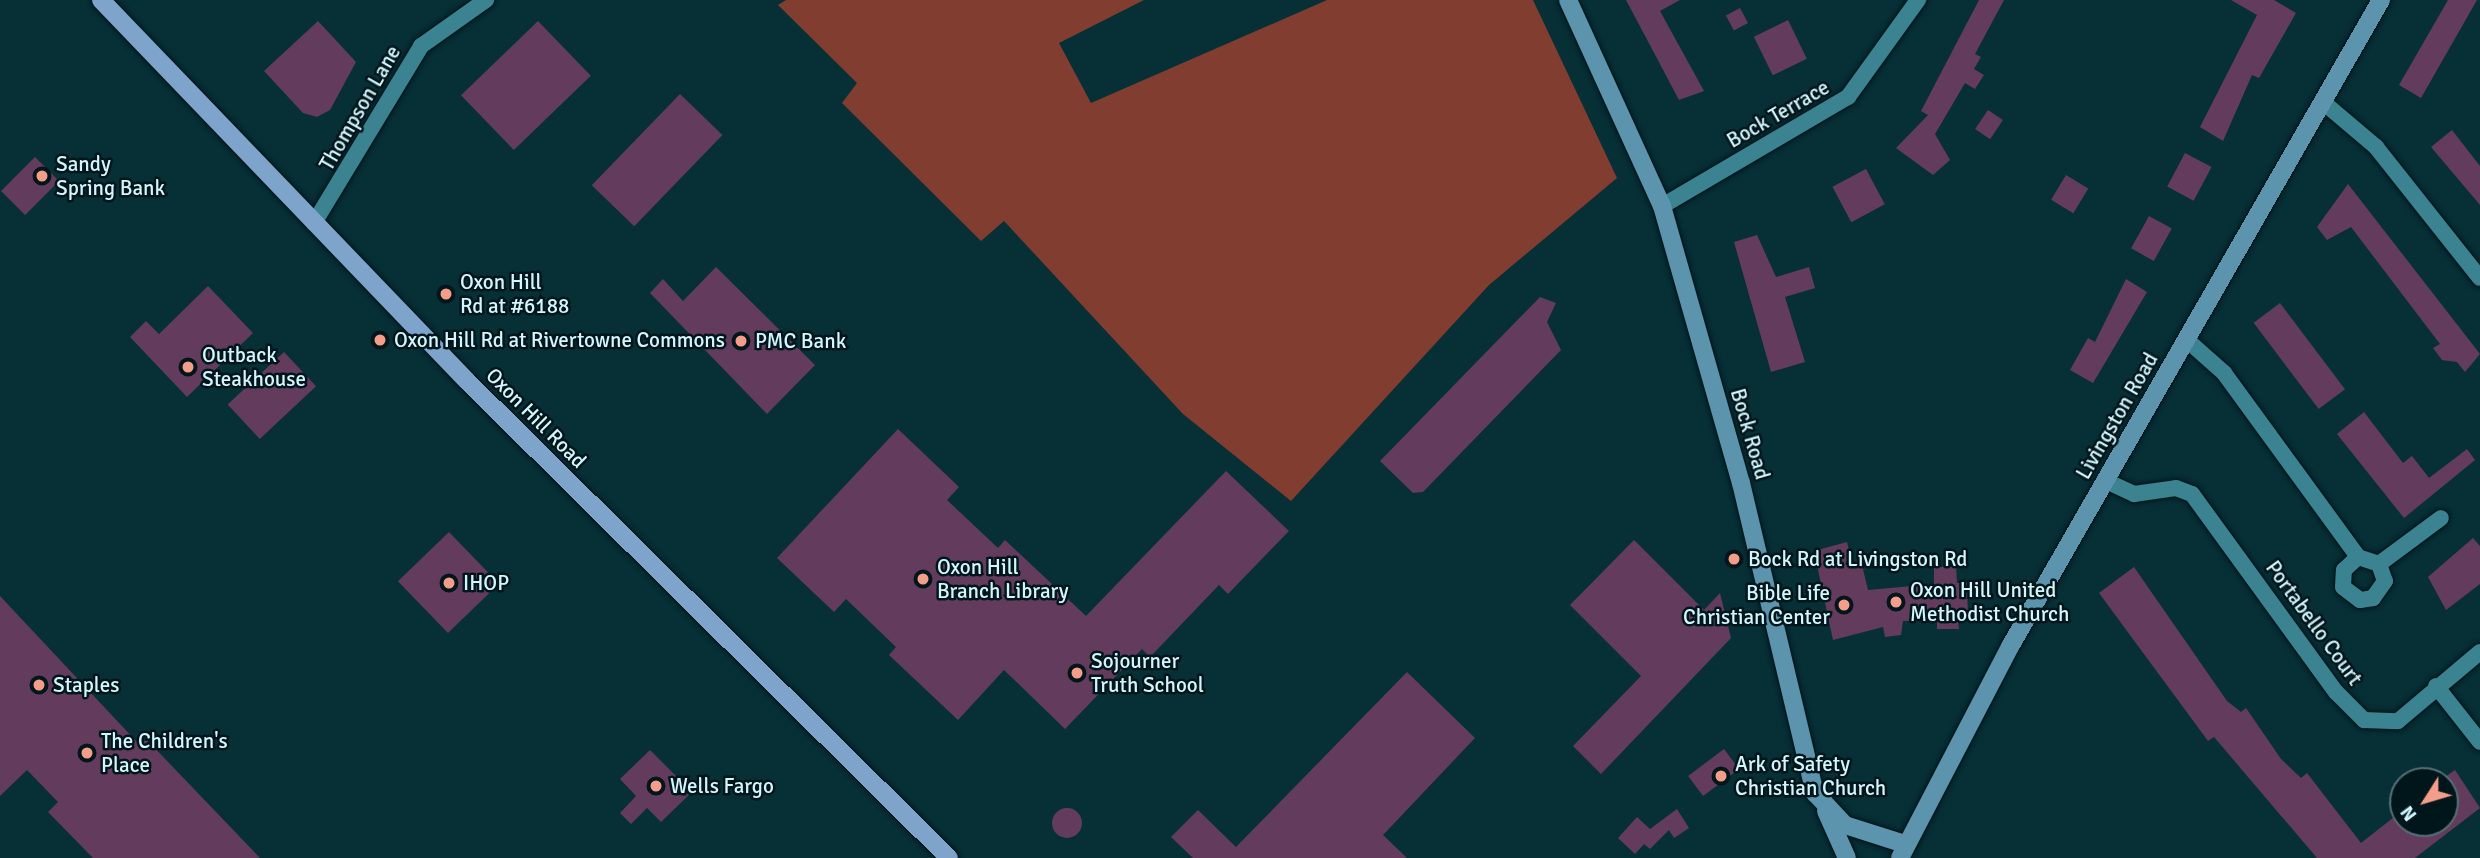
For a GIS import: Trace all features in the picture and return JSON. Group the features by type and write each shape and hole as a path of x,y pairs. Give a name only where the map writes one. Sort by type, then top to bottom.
{"main road":[{"name":"Oxon Hill Road","path":"101,0 314,223 949,858"},
{"name":"Bock Road","path":"1568,0 1662,206 1741,483 1810,773 1847,858"},
{"name":"Livingston Road","path":"1902,851 2106,481 2381,0"},
{"path":"1826,811 1845,825 1902,851"}],"street":[{"name":"Thompson Lane","path":"314,223 421,46 486,0"},
{"name":"Bock Terrace","path":"1662,206 1848,97 1917,0"},
{"path":"2323,102 2376,147 2480,278"},
{"path":"2187,340 2224,373 2358,557 2378,564"},
{"name":"Portabello Court","path":"2106,481 2134,494 2176,488 2192,494 2360,718 2393,723 2480,652"},
{"path":"2378,564 2441,518"},
{"path":"2358,557 2342,578 2348,594 2360,600 2382,589 2378,564"},
{"path":"2436,686 2480,742"}],"shaded area":[{"path":"786,0 1144,0 1059,43 1091,103 1327,0 1533,0 1617,178 1489,285 1291,501 1183,414 1004,221 981,241 842,103 857,83 778,5"}],"building":[{"path":"1626,0 1680,0 1660,11 1704,91 1679,100"},
{"path":"1979,0 2004,0 1975,54 1981,57 1974,69 1984,75 1975,89 1965,83 1935,134 1950,160 1933,175 1896,148 1928,115 1921,111"},
{"path":"2231,0 2274,0 2296,13 2259,78 2252,75 2223,141 2200,127 2257,15"},
{"path":"2448,0 2477,0 2421,98 2399,85"},
{"path":"1740,8 1748,23 1734,31 1726,16"},
{"path":"1788,20 1807,59 1773,75 1754,37"},
{"path":"318,21 356,62 330,110 317,117 303,113 264,71"},
{"path":"538,21 591,76 514,150 461,95"},
{"path":"680,94 722,135 634,226 592,185"},
{"path":"1988,110 2003,120 1990,139 1975,129"},
{"path":"2452,130 2480,166 2480,205 2431,147"},
{"path":"2185,153 2211,167 2194,201 2167,187"},
{"path":"35,157 59,181 25,215 1,191"},
{"path":"1866,169 1885,204 1851,222 1832,187"},
{"path":"2066,175 2088,188 2073,213 2051,200"},
{"path":"2348,184 2480,354 2465,372 2457,362 2442,360 2433,348 2440,344 2351,227 2327,240 2317,227"},
{"path":"2149,216 2172,229 2154,261 2131,248"},
{"path":"1757,235 1776,277 1809,267 1815,288 1785,297 1805,362 1771,372 1734,242"},
{"name":"PMC Bank","path":"716,267 815,365 767,414 650,293 663,279 683,301"},
{"path":"2126,279 2147,292 2093,383 2070,370 2088,338 2095,342"},
{"name":"Outback Steakhouse","path":"208,286 253,333 187,397 130,337 146,321 159,334"},
{"path":"1540,297 1556,303 1547,322 1561,350 1423,492 1413,493 1380,461"},
{"path":"2280,303 2345,389 2319,409 2254,323"},
{"path":"284,352 316,386 260,439 228,405"},
{"path":"2364,412 2403,463 2412,456 2429,478 2467,449 2475,460 2404,518 2337,434"},
{"name":"Oxon Hill Branch Library","path":"898,429 959,487 947,500 998,548 1005,540 1086,616 1226,471 1289,531 1228,594 1219,585 1150,657 1142,649 1065,729 1004,670 958,720 889,655 896,647 846,599 834,612 777,558"},
{"name":"IHOP","path":"449,532 499,584 448,633 398,581"},
{"path":"2473,538 2480,546 2480,584 2446,610 2428,577"},
{"path":"1634,540 1704,610 1720,593 1731,638 1601,774 1573,746 1641,676 1570,605"},
{"name":"Oxon Hill United Methodist Church","path":"1847,542 1852,562 1861,561 1868,590 1934,584 1934,567 1956,566 1957,583 1967,583 1968,617 1958,619 1959,629 1937,629 1937,620 1903,621 1901,635 1885,637 1883,627 1833,640 1814,551"},
{"path":"2134,567 2227,701 2241,712 2246,708 2281,759 2301,778 2307,773 2361,843 2389,821 2389,837 2442,837 2415,858 2317,858 2214,737 2208,741 2099,593"},
{"path":"0,596 136,741 148,741 260,858 93,858 48,812 58,802 27,770 0,796"},
{"path":"1407,672 1475,738 1383,835 1407,858 1193,858 1171,837 1198,810 1236,847"},
{"path":"1724,749 1739,769 1703,796 1688,776"},
{"name":"Wells Fargo","path":"650,750 692,792 661,822 647,808 631,824 620,813 636,796 620,779"},
{"path":"2459,776 2480,808 2459,824"},
{"path":"1067,808 1078,812 1082,823 1078,834 1067,838 1056,834 1052,823 1056,812"},
{"path":"1677,809 1689,828 1674,838 1669,830 1650,849 1644,844 1635,854 1618,838 1637,817 1650,829"}],"place":[{"name":"Sandy Spring Bank","path":"42,176"},
{"name":"Oxon Hill Rd at #6188","path":"446,294"},
{"name":"Oxon Hill Rd at Rivertowne Commons","path":"380,340"},
{"name":"PMC Bank","path":"741,341"},
{"name":"Outback Steakhouse","path":"188,367"},
{"name":"Bock Rd at Livingston Rd","path":"1734,559"},
{"name":"Oxon Hill Branch Library","path":"923,579"},
{"name":"IHOP","path":"449,583"},
{"name":"Oxon Hill United Methodist Church","path":"1896,602"},
{"name":"Bible Life Christian Center","path":"1844,605"},
{"name":"Sojourner Truth School","path":"1077,673"},
{"name":"Staples","path":"39,685"},
{"name":"The Children's Place","path":"87,753"},
{"name":"Ark of Safety Christian Church","path":"1721,776"},
{"name":"Wells Fargo","path":"656,786"}]}
